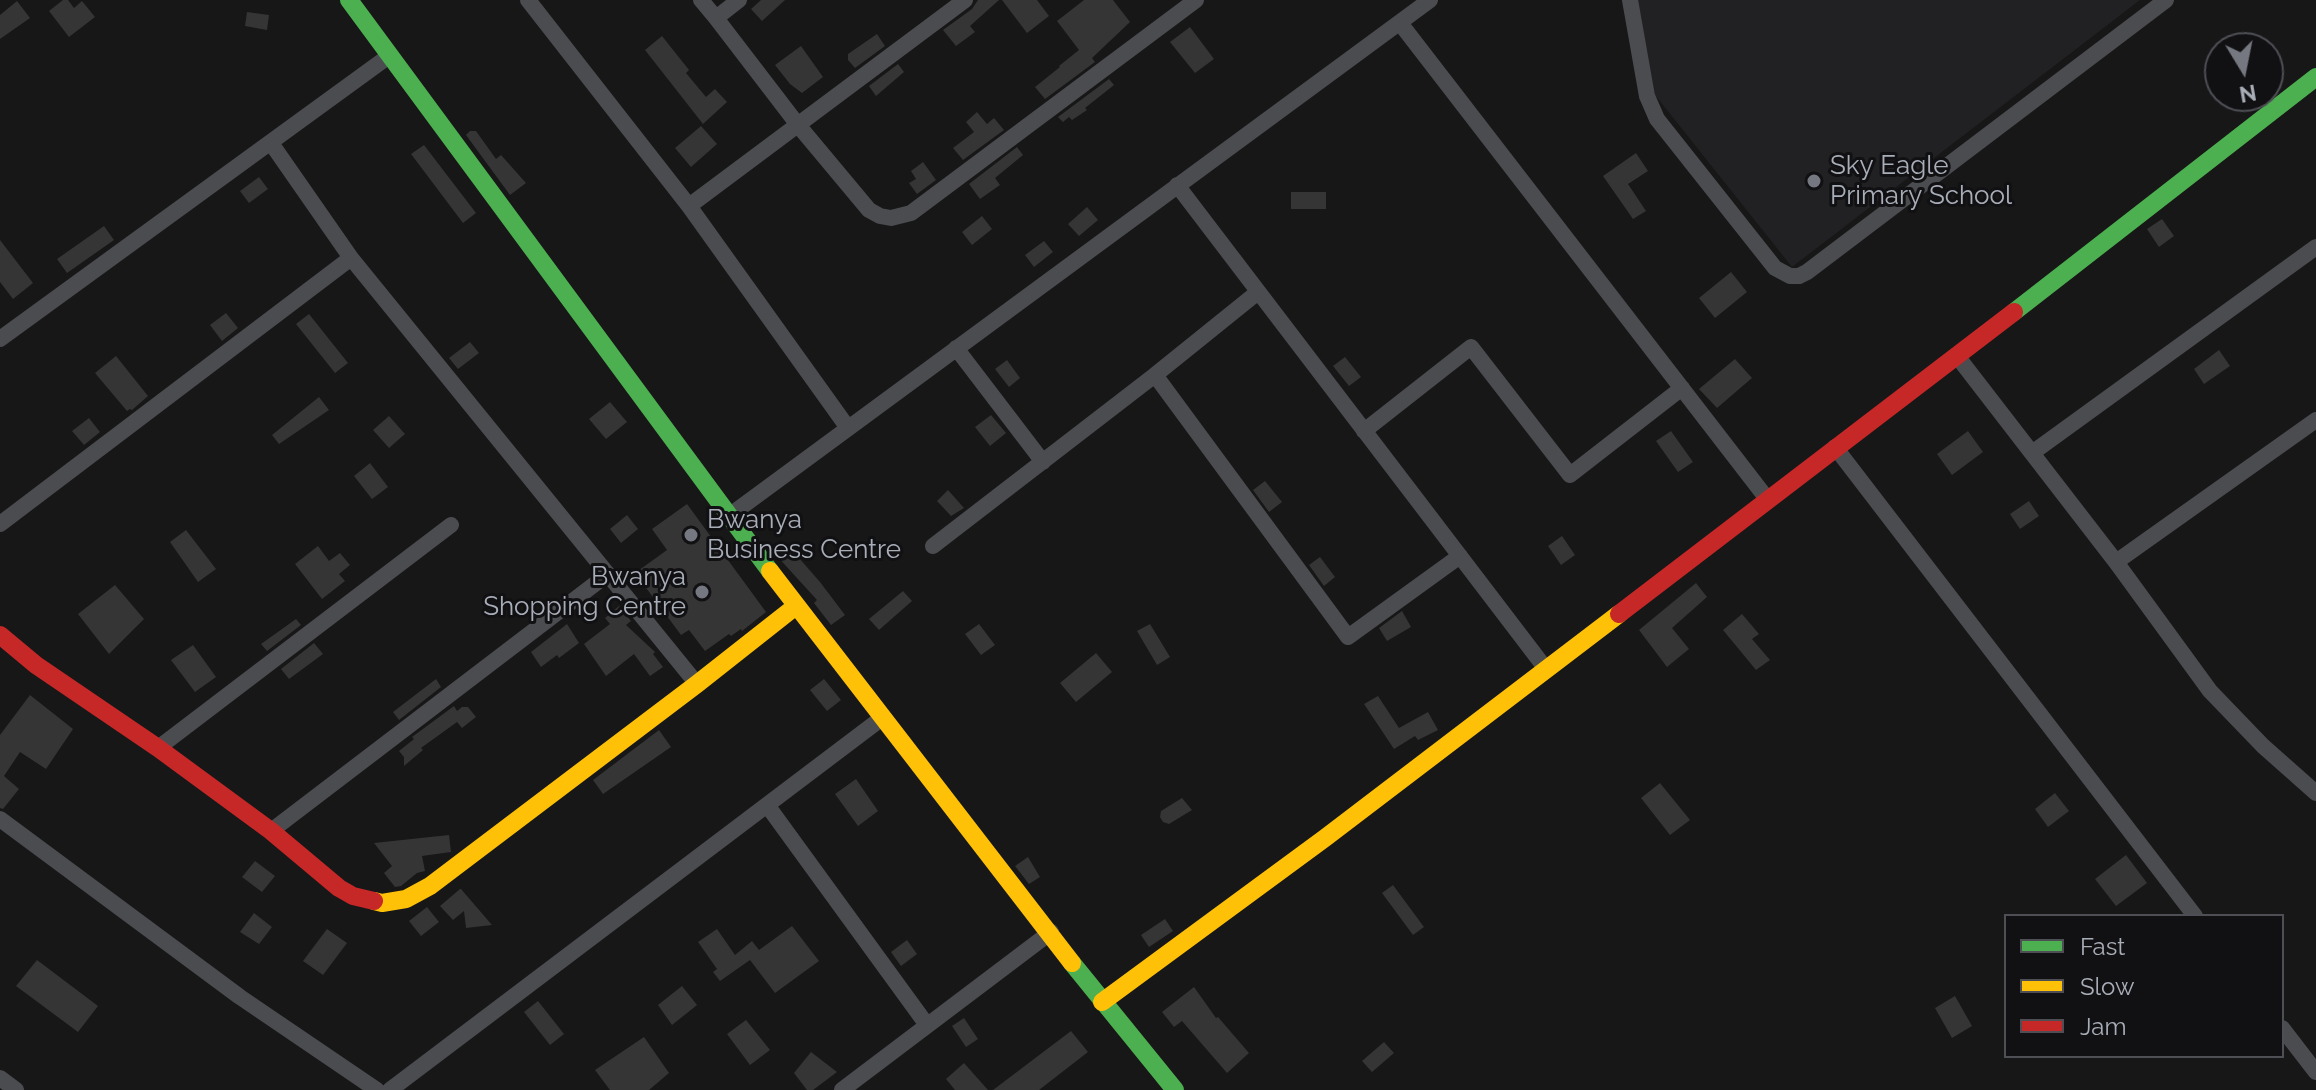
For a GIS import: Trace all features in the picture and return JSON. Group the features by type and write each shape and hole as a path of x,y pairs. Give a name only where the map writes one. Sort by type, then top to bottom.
{"street":[{"path":"349,0 796,606 1051,932 1102,1002 1175,1090"},
{"path":"528,0 689,206 848,428"},
{"path":"701,0 869,210 891,218 911,213 1196,0"},
{"path":"716,18 739,0"},
{"path":"689,206 965,0"},
{"path":"729,516 1430,0"},
{"path":"1630,0 1646,88 1657,119 1775,268 1790,276 1807,272 2166,0"},
{"path":"1400,23 1768,500"},
{"path":"0,339 389,56"},
{"path":"1102,1002 1325,838 1957,356 2316,77"},
{"path":"271,143 351,258 697,684"},
{"path":"1177,185 1546,669"},
{"path":"2032,453 2316,247"},
{"path":"0,524 351,258"},
{"path":"933,546 1258,292"},
{"path":"1364,431 1471,347 1570,475 1682,388"},
{"path":"956,348 1043,462"},
{"path":"1957,356 2116,562 2210,691 2263,746 2316,793"},
{"path":"1155,375 1348,637 1460,556"},
{"path":"2116,562 2316,420"},
{"path":"1835,447 2193,914"},
{"path":"158,748 451,525"},
{"path":"271,831 608,574"},
{"path":"0,635 36,665 158,748 271,831 339,888 353,896 382,903 406,899 430,886 796,606"},
{"path":"390,1090 882,718"},
{"path":"767,805 927,1025"},
{"path":"0,819 240,997 377,1090"},
{"path":"842,1090 1051,932"},
{"path":"2284,1031 2316,1072"},
{"path":"0,1078 16,1090"}],"shaded area":[{"name":"Sky Eagle Primary School","path":"1637,0 2140,0 1792,267 1655,95"}],"building":[{"path":"63,0 68,0 74,8 82,1 95,17 69,37 49,11"},
{"path":"761,0 785,0 762,21 751,9"},
{"path":"978,0 999,0 970,26 975,32 956,46 943,30 972,9"},
{"path":"1002,0 1037,0 1049,16 1027,33"},
{"path":"1084,0 1113,0 1130,22 1092,58 1095,62 1045,99 1035,87 1079,50 1057,21"},
{"path":"17,1 30,18 0,39 0,15"},
{"path":"247,12 269,15 267,30 245,26"},
{"path":"1190,27 1214,59 1195,73 1170,42"},
{"path":"877,34 885,46 855,68 848,60 848,54"},
{"path":"662,36 706,97 715,89 727,102 703,124 645,50"},
{"path":"801,46 823,77 802,93 775,65"},
{"path":"898,64 904,72 876,96 869,86"},
{"path":"1109,79 1114,85 1085,108 1087,110 1072,120 1069,117 1063,122 1058,117"},
{"path":"977,112 987,124 994,118 1004,130 963,160 953,148 974,132 966,122"},
{"path":"701,126 717,144 691,167 675,148"},
{"path":"476,131 496,159 501,155 526,183 510,195 466,135"},
{"path":"424,145 476,213 463,223 411,154"},
{"path":"1017,147 1023,155 995,178 1000,185 980,199 969,184"},
{"path":"1636,153 1648,171 1628,184 1646,211 1633,219 1603,176"},
{"path":"923,162 936,180 917,194 909,183 916,179 911,171"},
{"path":"259,177 268,189 249,203 240,191"},
{"path":"1291,192 1326,192 1326,209 1291,209"},
{"path":"1087,207 1098,220 1079,236 1068,224"},
{"path":"982,216 992,229 972,245 962,232"},
{"path":"2162,219 2174,236 2159,247 2147,229"},
{"path":"104,226 114,240 67,273 57,259"},
{"path":"0,240 33,283 13,299 0,282"},
{"path":"1044,241 1053,252 1034,267 1025,255"},
{"path":"1731,272 1747,292 1715,318 1699,298"},
{"path":"226,313 238,328 222,341 210,325"},
{"path":"309,314 348,363 335,373 296,324"},
{"path":"470,342 479,353 458,369 449,358"},
{"path":"2219,350 2230,366 2204,384 2194,369"},
{"path":"116,356 148,396 132,410 127,411 95,373"},
{"path":"1345,357 1361,377 1349,386 1333,366"},
{"path":"1735,359 1752,378 1717,408 1699,389"},
{"path":"1007,360 1020,378 1009,387 995,369"},
{"path":"319,397 329,410 279,444 272,435"},
{"path":"610,402 627,422 606,439 589,419"},
{"path":"991,415 1006,433 990,446 975,427"},
{"path":"389,416 405,434 389,448 373,430"},
{"path":"89,418 100,432 84,445 72,431"},
{"path":"1671,431 1693,462 1678,472 1656,441"},
{"path":"1968,431 1983,452 1952,475 1937,454"},
{"path":"370,463 388,487 372,499 354,476"},
{"path":"1265,481 1282,502 1269,512 1253,490"},
{"path":"948,490 964,508 951,516 937,501"},
{"path":"2029,501 2039,516 2020,529 2010,514"},
{"path":"687,504 766,612 742,631 729,634 705,651 689,630 681,635 635,573 667,550 652,529"},
{"path":"627,515 638,529 621,543 610,529"},
{"path":"186,530 216,569 198,582 170,542"},
{"path":"1562,536 1575,555 1561,565 1548,546"},
{"path":"318,546 329,561 340,553 350,565 339,574 345,581 322,599 295,564"},
{"path":"784,546 797,560 799,558 845,615 831,625 814,603 817,600 776,555"},
{"path":"1320,557 1335,577 1324,586 1309,565"},
{"path":"1696,583 1707,597 1672,628 1689,649 1667,667 1639,630"},
{"path":"115,585 144,619 109,654 78,614"},
{"path":"903,591 912,601 879,630 869,619"},
{"path":"619,606 631,621 626,625 655,652 653,654 663,667 650,676 634,654 606,676 584,644 610,624 605,618"},
{"path":"1402,611 1411,627 1387,641 1379,628"},
{"path":"1742,614 1759,634 1752,639 1770,660 1756,670 1723,630"},
{"path":"296,619 301,625 267,651 261,644"},
{"path":"567,624 579,643 541,667 531,652"},
{"path":"979,624 995,645 981,655 965,634"},
{"path":"1150,624 1170,657 1157,665 1137,631"},
{"path":"314,643 323,654 289,679 281,669"},
{"path":"193,645 216,677 195,692 171,660"},
{"path":"1096,653 1112,672 1076,702 1060,683"},
{"path":"436,679 441,687 399,720 393,712"},
{"path":"824,679 841,700 827,711 810,690"},
{"path":"30,695 73,729 46,769 20,752 4,776 19,789 3,809 0,808 0,735"},
{"path":"1378,696 1399,728 1428,712 1438,730 1418,740 1415,736 1394,749 1364,704"},
{"path":"454,706 457,711 468,707 476,717 462,728 457,722 421,748 423,750 404,766 404,757 399,751 414,739 412,737"},
{"path":"659,730 671,747 603,794 593,780"},
{"path":"856,779 878,811 858,826 835,794"},
{"path":"1660,783 1690,820 1670,835 1641,798"},
{"path":"2055,793 2069,811 2048,827 2035,809"},
{"path":"1182,798 1192,810 1169,824 1163,822 1161,811"},
{"path":"449,835 451,852 422,856 425,871 395,887 384,873 392,866 374,843"},
{"path":"2126,855 2147,883 2116,906 2095,879"},
{"path":"1028,857 1040,877 1029,884 1015,866"},
{"path":"255,861 275,876 262,892 242,877"},
{"path":"1393,885 1424,927 1413,935 1382,893"},
{"path":"460,889 492,925 466,928 464,911 453,920 440,906"},
{"path":"427,907 439,922 421,936 409,921"},
{"path":"254,913 272,927 259,944 240,932"},
{"path":"1165,919 1173,931 1149,947 1141,935"},
{"path":"792,926 819,961 775,993 750,960 720,981 713,972 717,969 698,942 717,929 735,955 752,941 759,950"},
{"path":"327,929 347,943 323,975 303,961"},
{"path":"907,940 917,954 901,966 891,952"},
{"path":"37,960 98,1006 78,1032 16,986"},
{"path":"682,986 697,1005 672,1025 658,1005"},
{"path":"1194,987 1216,1018 1249,1053 1227,1073 1182,1021 1174,1027 1162,1012"},
{"path":"1955,996 1972,1026 1952,1038 1935,1008"},
{"path":"538,1001 564,1034 550,1045 524,1012"},
{"path":"964,1018 978,1039 966,1047 952,1026"},
{"path":"746,1020 770,1050 750,1065 727,1034"},
{"path":"1071,1031 1088,1052 1039,1090 993,1090"},
{"path":"644,1037 669,1073 649,1090 610,1090 595,1070"},
{"path":"1384,1042 1394,1053 1372,1072 1362,1061"},
{"path":"811,1052 837,1072 813,1090 807,1090 794,1073"},
{"path":"964,1063 988,1090 955,1090 946,1079"}],"traffic: fast":[{"path":"349,0 770,571"},
{"path":"2014,312 2316,77"},
{"path":"1072,963 1175,1090"}],"traffic: slow":[{"path":"770,571 1072,963"},
{"path":"374,901 382,903 406,899 430,886 796,606"},
{"path":"1102,1002 1325,838 1619,614"}],"traffic: jam":[{"path":"1619,614 2014,312"},
{"path":"0,635 36,665 158,748 271,831 339,888 353,896 374,901"}],"place":[{"name":"Sky Eagle Primary School","path":"1814,181"},
{"name":"Bwanya Business Centre","path":"691,535"},
{"name":"Bwanya Shopping Centre","path":"702,592"}]}
